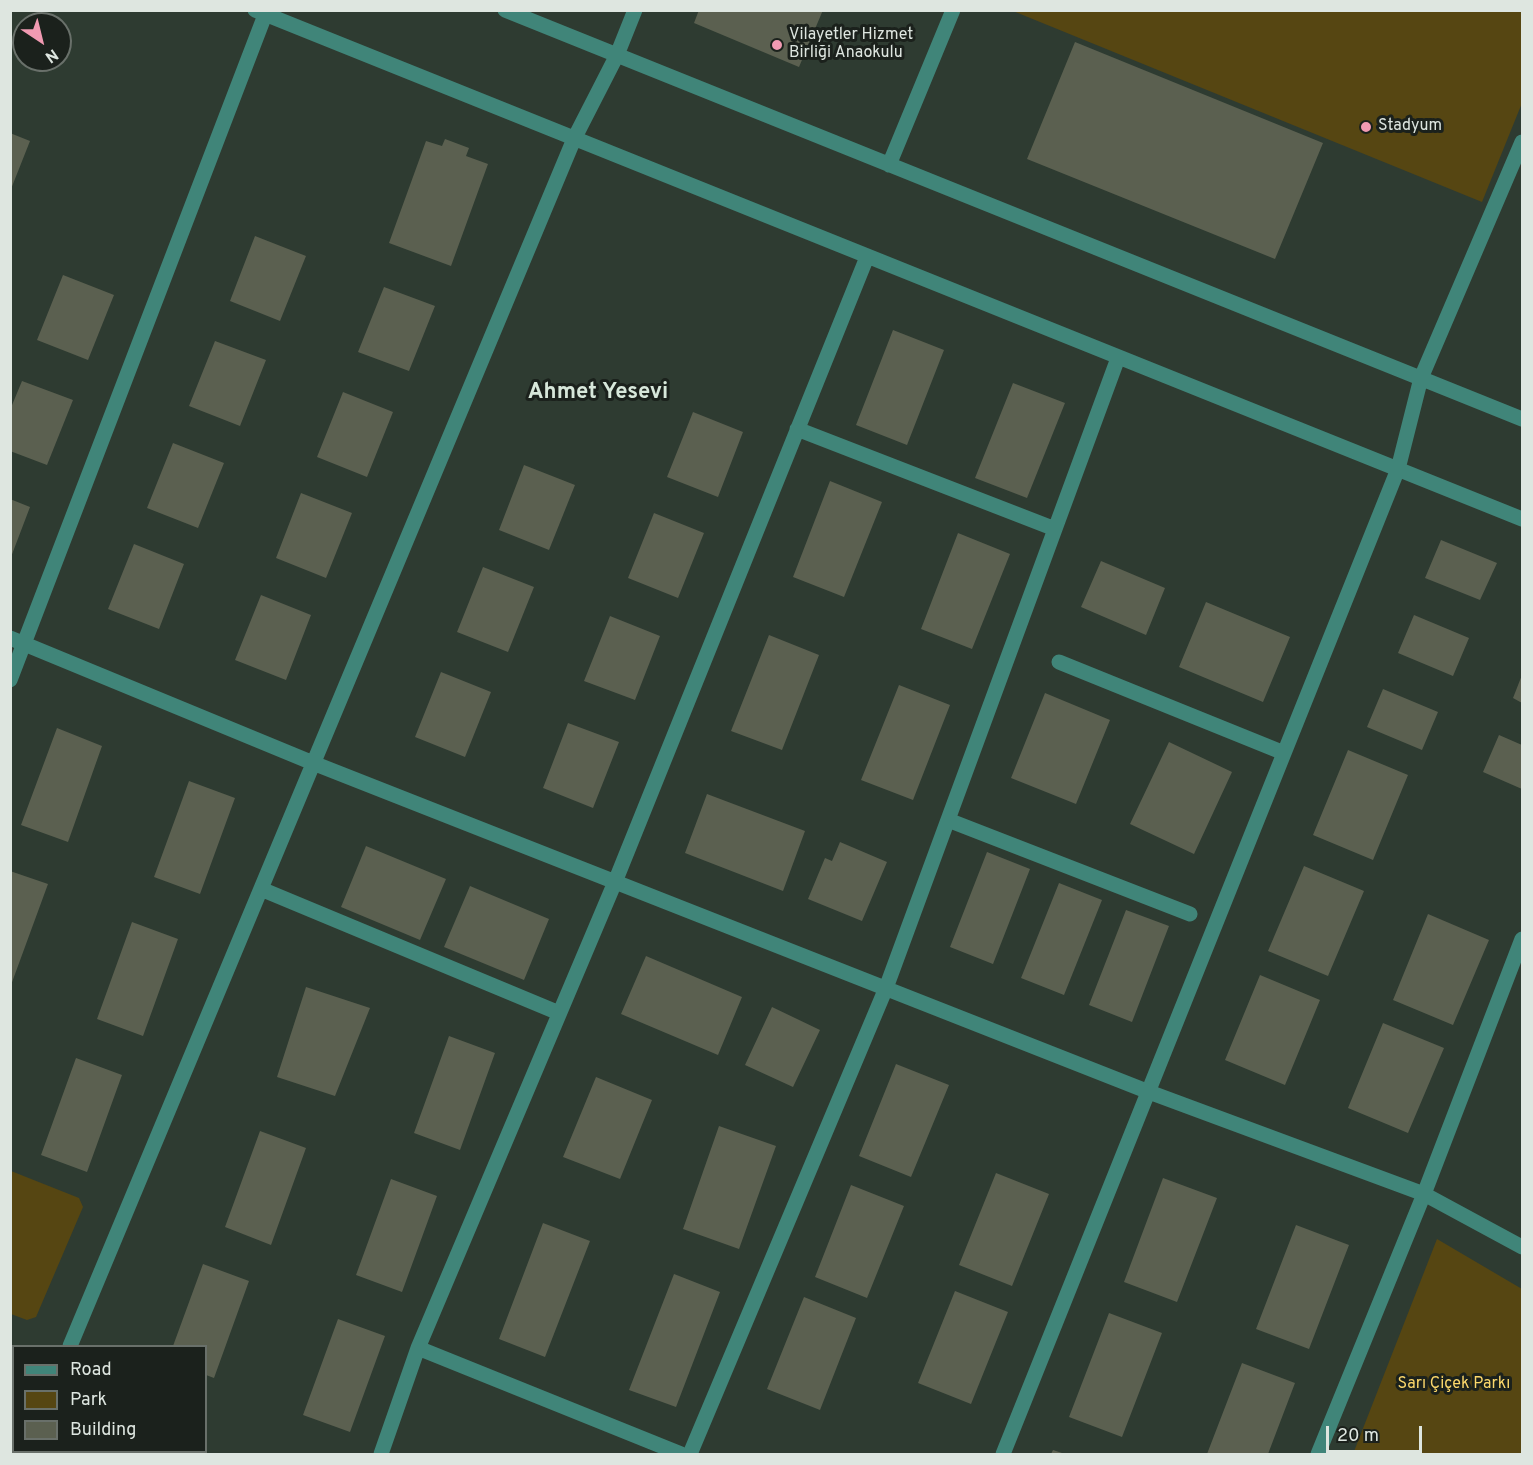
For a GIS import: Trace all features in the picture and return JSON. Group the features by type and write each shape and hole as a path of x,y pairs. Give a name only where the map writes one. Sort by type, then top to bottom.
{"street":[{"path":"505,10 1522,419"},
{"path":"71,1345 574,139 617,56 635,10"},
{"path":"889,165 953,10"},
{"path":"10,680 260,13 1522,519"},
{"path":"1003,1455 1398,469 1422,378 1522,142"},
{"path":"381,1455 417,1348 615,882 867,257"},
{"path":"690,1455 886,988 1118,358"},
{"path":"798,429 1056,529"},
{"path":"10,638 314,763 1149,1092 1424,1194 1522,1247"},
{"path":"1059,662 1284,753"},
{"path":"948,820 1190,914"},
{"path":"261,889 559,1013"},
{"path":"1318,1455 1424,1194 1522,939"},
{"path":"417,1348 681,1455"}],"green space":[{"path":"1013,11 1522,11 1522,103 1482,202"},
{"path":"11,1171 79,1198 83,1207 36,1317 27,1320 11,1314"},
{"name":"Sarı Çiçek Parkı","path":"1437,1239 1522,1289 1522,1454 1353,1454"}],"building":[{"name":"Vilayetler Hizmet Birliği Anaokulu","path":"699,10 823,10 799,67 694,23"},
{"path":"1075,42 1323,143 1275,259 1027,159"},
{"path":"10,133 30,141 11,189 10,189"},
{"path":"445,139 469,148 466,156 488,164 451,266 389,243 426,141 442,146"},
{"path":"255,236 306,256 280,321 230,301"},
{"path":"63,275 114,295 88,360 37,340"},
{"path":"384,287 435,306 409,371 358,352"},
{"path":"893,330 944,350 907,445 856,425"},
{"path":"215,341 266,360 240,426 189,406"},
{"path":"22,381 73,400 47,465 10,451 10,410"},
{"path":"1013,383 1065,403 1027,498 975,478"},
{"path":"343,392 393,412 367,477 317,457"},
{"path":"693,412 743,432 718,497 667,477"},
{"path":"173,443 224,463 198,528 147,508"},
{"path":"524,465 575,485 549,550 499,530"},
{"path":"830,481 882,502 844,597 793,577"},
{"path":"301,493 352,513 326,578 276,558"},
{"path":"10,499 30,507 11,557 10,557"},
{"path":"654,513 704,533 678,598 628,578"},
{"path":"958,533 1010,554 972,649 921,629"},
{"path":"1441,540 1497,563 1480,600 1425,578"},
{"path":"134,544 184,564 159,629 108,609"},
{"path":"1101,561 1165,588 1146,635 1081,607"},
{"path":"483,567 534,587 508,652 457,632"},
{"path":"261,595 311,615 286,680 235,660"},
{"path":"1206,602 1290,637 1263,702 1179,667"},
{"path":"1414,615 1469,638 1453,676 1398,653"},
{"path":"610,616 660,636 635,700 584,681"},
{"path":"769,635 819,655 782,750 731,731"},
{"path":"441,672 491,692 465,757 415,737"},
{"path":"1522,675 1522,703 1513,698"},
{"path":"899,685 950,705 913,800 861,780"},
{"path":"1383,689 1438,712 1422,750 1367,727"},
{"path":"1045,693 1110,720 1076,804 1011,778"},
{"path":"568,723 619,742 593,808 543,788"},
{"path":"57,728 102,746 68,842 21,825"},
{"path":"1499,735 1522,745 1522,789 1483,772"},
{"path":"1169,742 1232,772 1194,854 1130,824"},
{"path":"1348,750 1408,775 1373,860 1313,835"},
{"path":"189,781 235,798 200,894 154,877"},
{"path":"707,794 805,831 783,891 685,853"},
{"path":"840,842 887,862 862,921 808,899 825,858 832,861"},
{"path":"366,846 446,879 420,940 341,907"},
{"path":"987,852 1030,869 993,964 950,947"},
{"path":"1304,866 1364,891 1328,976 1268,951"},
{"path":"10,871 48,884 11,985 10,985"},
{"path":"1059,883 1102,900 1064,995 1021,978"},
{"path":"470,886 549,919 524,980 444,947"},
{"path":"1126,910 1169,926 1132,1022 1089,1005"},
{"path":"1428,914 1489,940 1453,1025 1393,1000"},
{"path":"132,922 178,939 143,1036 97,1019"},
{"path":"646,956 742,997 718,1055 621,1014"},
{"path":"1260,975 1320,1000 1285,1085 1225,1060"},
{"path":"306,987 370,1008 335,1096 277,1077"},
{"path":"772,1007 820,1030 793,1087 745,1065"},
{"path":"1383,1023 1444,1048 1408,1133 1348,1108"},
{"path":"449,1036 495,1053 460,1150 414,1133"},
{"path":"76,1058 122,1075 87,1172 41,1155"},
{"path":"896,1064 949,1085 911,1177 859,1156"},
{"path":"596,1077 652,1100 620,1179 563,1157"},
{"path":"719,1126 776,1146 739,1249 683,1229"},
{"path":"260,1131 306,1148 271,1245 225,1227"},
{"path":"996,1173 1049,1194 1012,1286 959,1265"},
{"path":"1163,1178 1217,1198 1177,1302 1124,1282"},
{"path":"391,1179 437,1196 402,1292 356,1275"},
{"path":"851,1185 904,1206 867,1298 815,1277"},
{"path":"543,1223 590,1241 545,1357 499,1339"},
{"path":"1296,1225 1349,1245 1309,1349 1256,1329"},
{"path":"203,1264 249,1281 214,1378 207,1375 207,1345 173,1345"},
{"path":"674,1274 720,1292 676,1407 629,1390"},
{"path":"955,1291 1008,1312 971,1404 918,1383"},
{"path":"804,1297 856,1318 820,1410 767,1389"},
{"path":"1109,1313 1162,1333 1122,1437 1069,1417"},
{"path":"338,1319 385,1336 350,1432 303,1415"},
{"path":"1242,1363 1295,1383 1268,1454 1207,1454"},
{"path":"1053,1450 1065,1454 1051,1454"}],"place":[{"name":"Vilayetler Hizmet Birliği Anaokulu","path":"777,45"},
{"name":"Stadyum","path":"1366,127"}],"district":[{"name":"Ahmet Yesevi","path":"598,394"}]}
